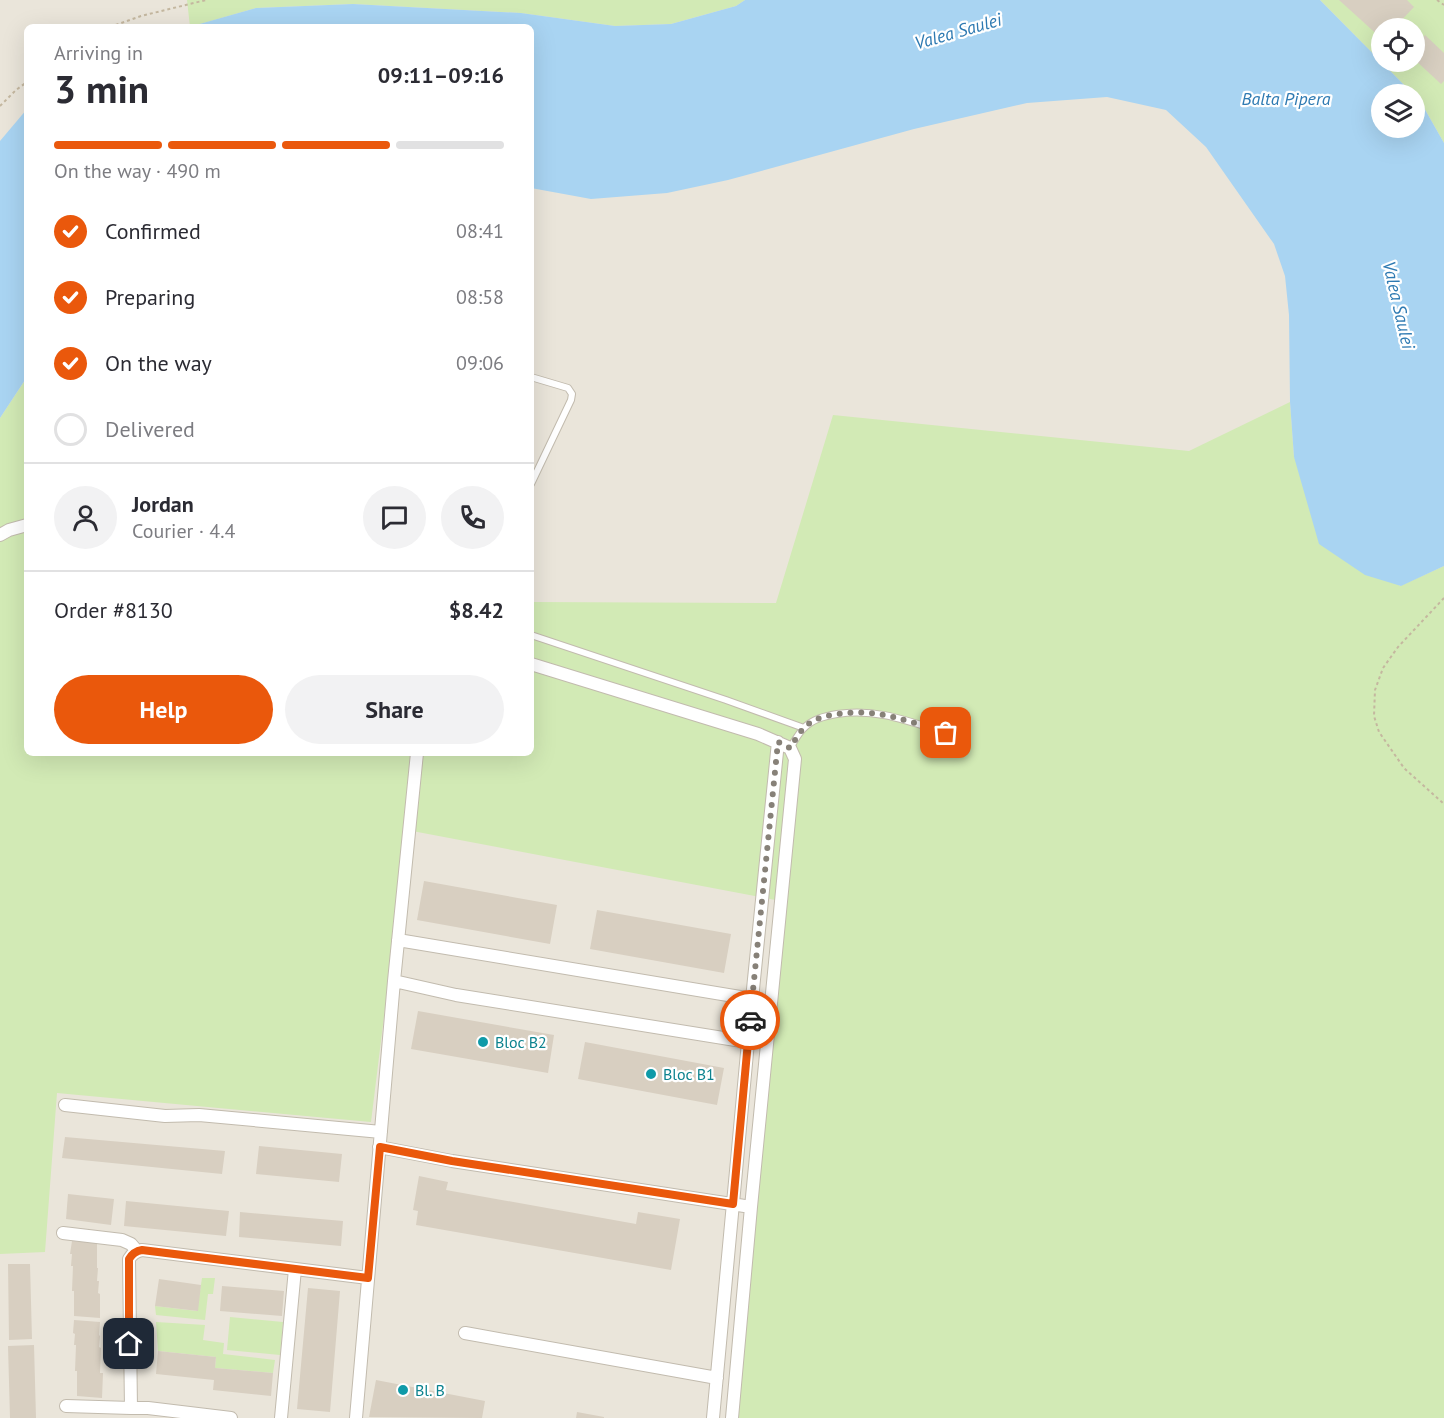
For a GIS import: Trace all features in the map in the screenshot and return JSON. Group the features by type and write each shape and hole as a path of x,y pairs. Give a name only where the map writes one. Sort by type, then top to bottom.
{"street":[{"path":"0,535 24,526"},
{"path":"534,665 747,730 790,748 795,759 732,1418"},
{"path":"713,1418 778,742"},
{"path":"356,1418 394,981 417,756"},
{"path":"398,940 752,999"},
{"path":"394,981 456,994 748,1042"},
{"path":"65,1105 165,1116 199,1115 381,1132"},
{"path":"380,1147 452,1161 751,1208"},
{"path":"63,1233 122,1240 137,1251"},
{"path":"131,1408 129,1259 137,1251 368,1278"},
{"path":"281,1418 295,1269"},
{"path":"727,1272 745,1275"},
{"path":"465,1334 717,1378"},
{"path":"66,1406 148,1408 231,1418"}],"lane":[{"path":"534,377 568,388 572,394 534,477"},
{"path":"534,465 539,466"},
{"path":"534,636 804,728"},
{"path":"790,748 804,728 822,717 850,712 887,715 946,733"}],"path":[{"path":"119,24 141,16 207,0"},
{"path":"1437,0 1444,5"},
{"path":"0,106 24,84"},
{"path":"1444,598 1398,647 1383,669 1375,690 1374,716 1378,732 1404,768 1444,804"}],"shaded area":[{"path":"0,0 1444,0 1444,1418 0,1418"}],"green space":[{"path":"187,0 745,0 736,6 671,24 615,26 521,13 353,4 256,8 200,24 190,24"},
{"path":"1320,0 1444,0 1444,143 1425,110 1425,84 1403,84 1391,72 1425,72 1425,18 1371,18 1371,52"},
{"path":"24,382 24,756 534,756 534,602 776,603 833,415 1189,451 1290,402 1294,457 1400,586 1444,566 1444,1418 728,1418 781,901 407,830 371,1122 57,1093 45,1252 0,1254 0,418"},
{"path":"202,1278 215,1278 213,1294 208,1294 205,1320 156,1315 155,1306 197,1311"},
{"path":"230,1317 283,1322 280,1355 227,1350"},
{"path":"156,1322 205,1325 203,1340 224,1343 223,1354 275,1360 273,1373 215,1368 216,1357 158,1351"}],"water":[{"name":"Balta Pipera","path":"745,0 1320,0 1371,52 1371,72 1391,72 1403,84 1371,84 1371,138 1425,138 1425,110 1444,143 1444,566 1401,586 1365,575 1319,544 1294,457 1290,402 1289,315 1285,276 1274,244 1206,147 1166,110 1107,97 1027,103 914,129 728,180 667,193 591,199 534,189 534,24 200,24 256,8 353,4 521,13 615,26 671,24 736,6"},
{"path":"24,113 24,382 0,418 0,141"}],"building":[{"path":"1339,0 1407,0 1414,7 1404,18 1371,18 1371,29"},
{"path":"1425,35 1444,53 1444,81 1441,84 1425,69"},
{"path":"424,881 557,905 550,944 417,920"},
{"path":"597,910 731,934 724,973 590,949"},
{"name":"Bloc B2","path":"418,1011 554,1035 548,1073 411,1049"},
{"name":"Bloc B1","path":"585,1042 724,1068 717,1105 578,1079"},
{"path":"65,1137 225,1151 222,1174 62,1158"},
{"path":"259,1146 342,1154 339,1182 256,1174"},
{"path":"419,1176 448,1182 446,1190 636,1224 638,1212 680,1219 671,1270 416,1225 418,1211 413,1210"},
{"path":"68,1194 114,1199 111,1225 66,1219"},
{"path":"126,1201 229,1211 226,1236 124,1226"},
{"path":"240,1212 343,1221 341,1246 239,1237"},
{"path":"72,1241 97,1243 100,1318 74,1316 73,1266 71,1266 72,1254 70,1254"},
{"path":"8,1264 30,1264 32,1339 9,1340"},
{"path":"159,1279 201,1285 198,1311 155,1306"},
{"path":"222,1286 284,1291 282,1316 220,1311"},
{"path":"308,1288 340,1291 330,1412 297,1409"},
{"path":"74,1320 100,1322 102,1398 77,1396"},
{"path":"34,1345 36,1418 10,1418 8,1346"},
{"path":"158,1351 216,1357 215,1368 273,1373 271,1396 213,1390 214,1380 156,1374"},
{"name":"Bl. B","path":"376,1380 485,1401 482,1418 369,1417"},
{"path":"577,1412 604,1417 604,1418 576,1418"}],"way so far":[{"path":"750,1020 778,742 790,748 804,728 822,717 850,712 887,715 946,733"}],"place":[{"name":"Bloc B2","path":"483,1042"},
{"name":"Bloc B1","path":"651,1074"},
{"name":"Bl. B","path":"403,1390"}],"route":[{"path":"129,1344 129,1259 137,1251 368,1278 380,1147 452,1161 733,1204 750,1020"}],"water label":[{"name":"Valea Saulei","path":"958,31"},
{"name":"Valea Saulei","path":"1399,305"}]}
